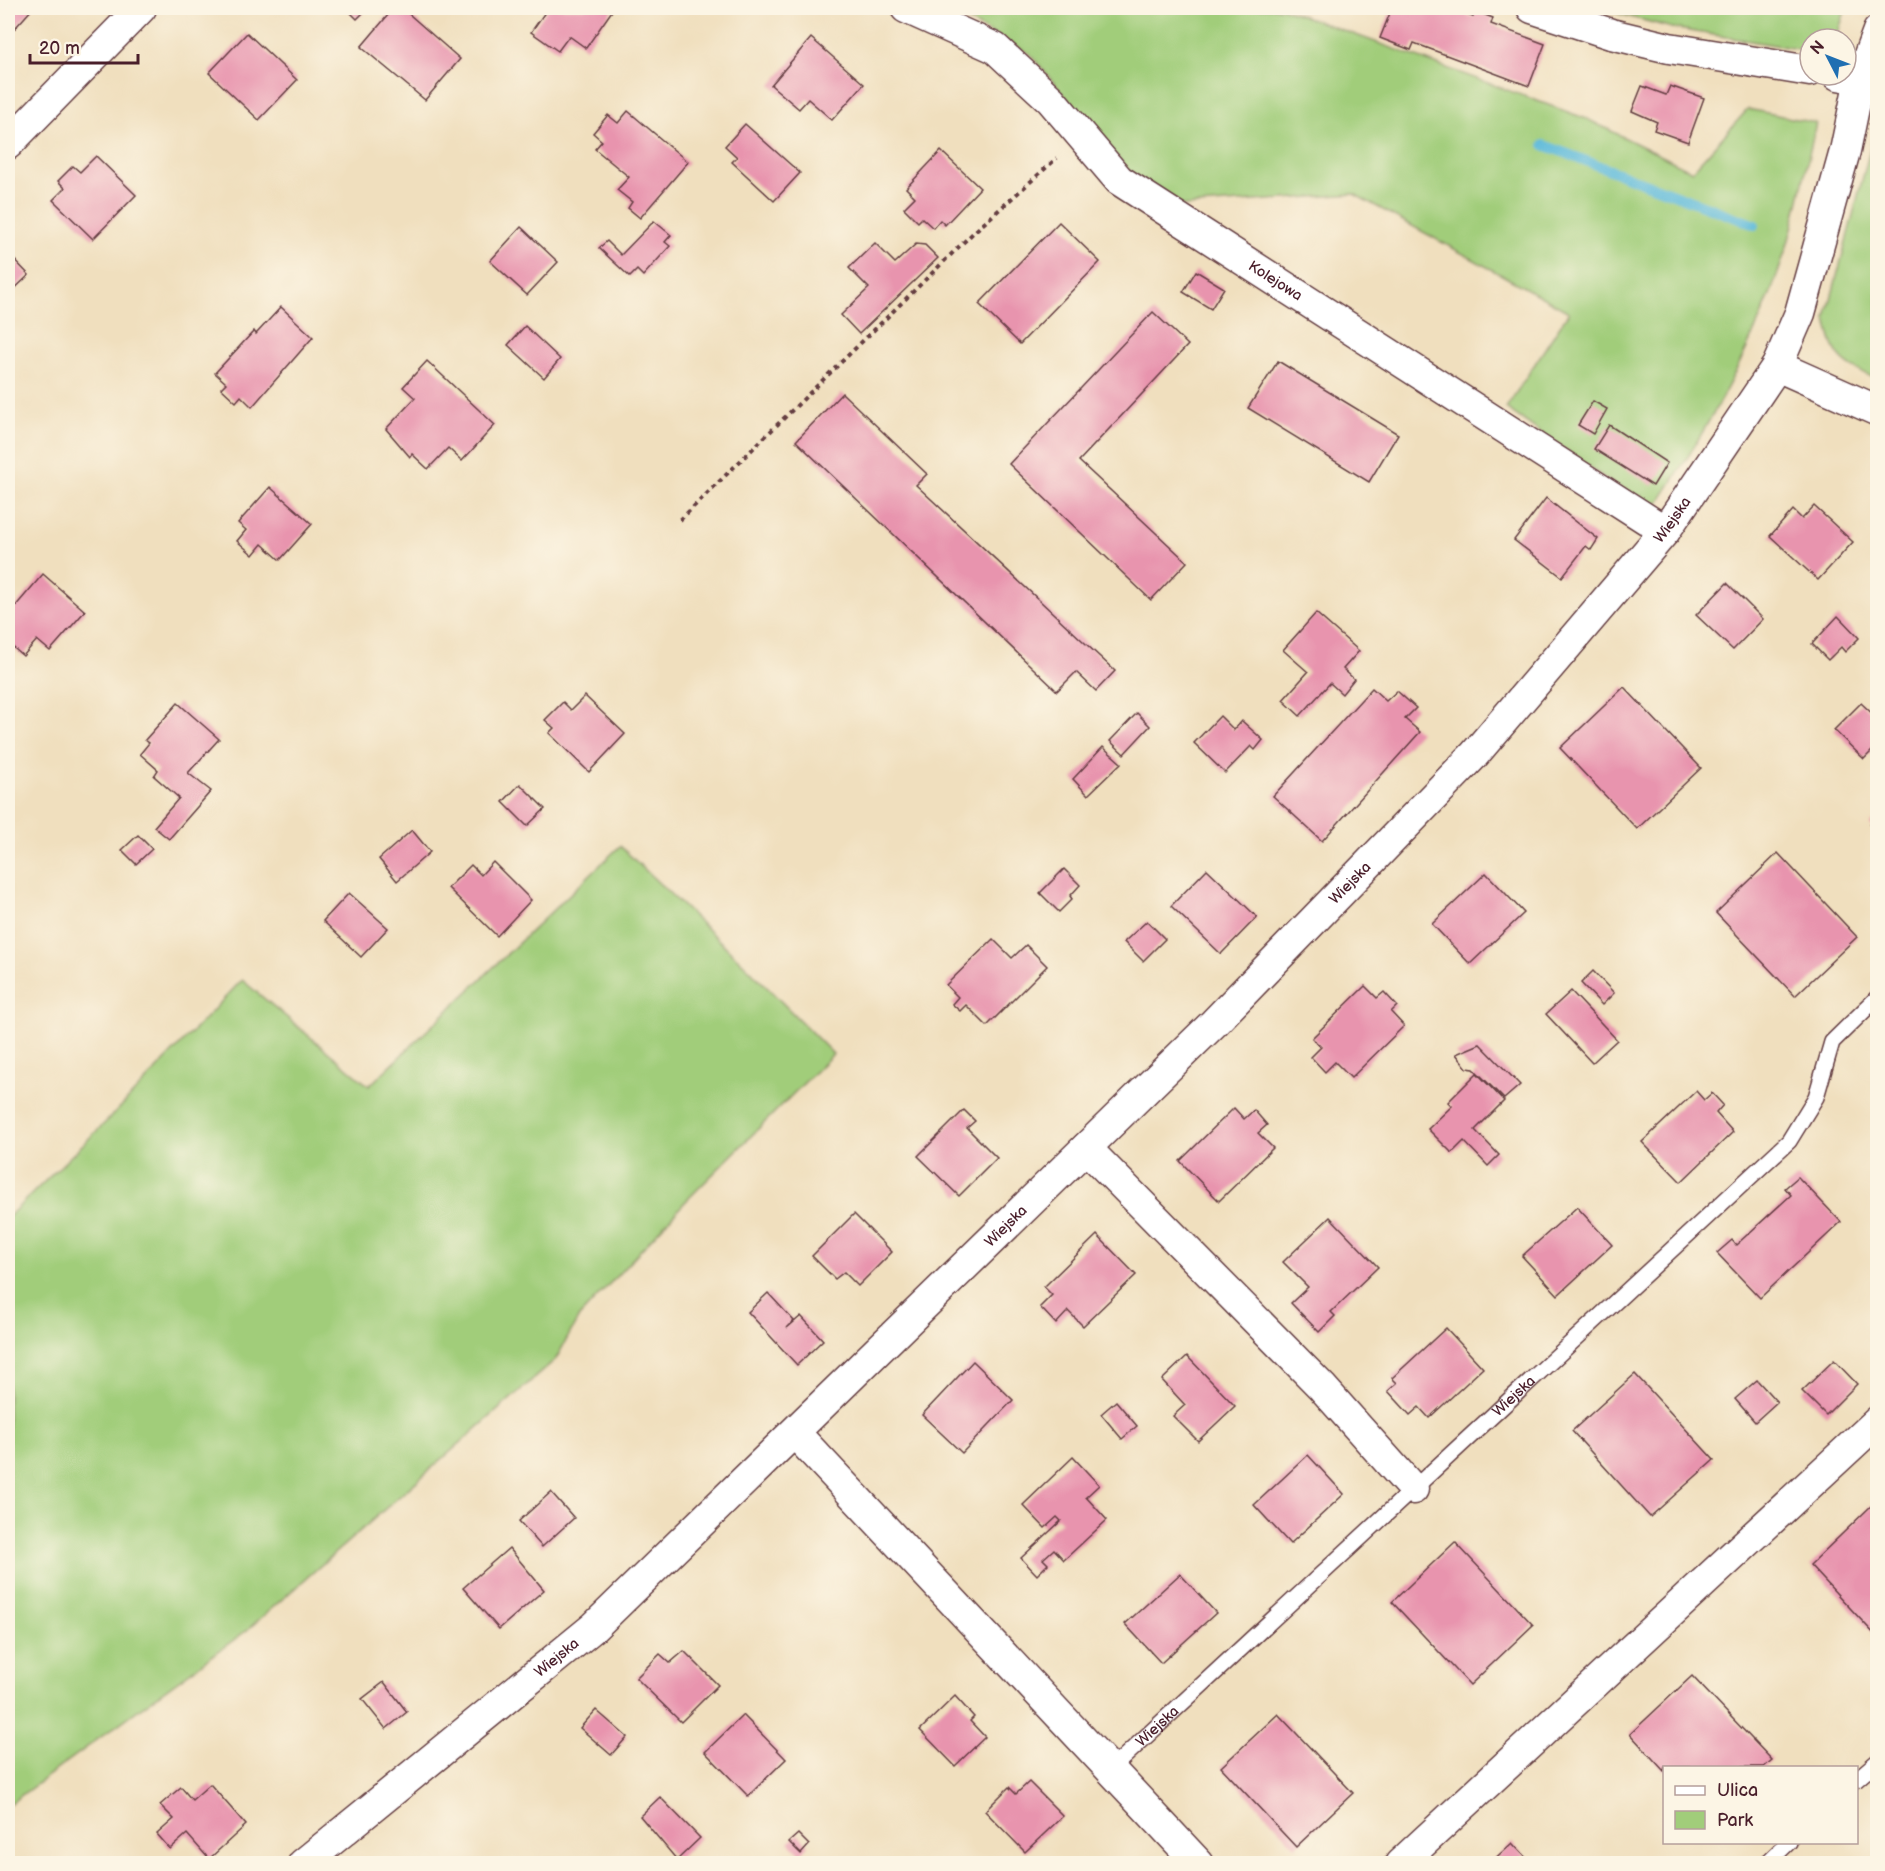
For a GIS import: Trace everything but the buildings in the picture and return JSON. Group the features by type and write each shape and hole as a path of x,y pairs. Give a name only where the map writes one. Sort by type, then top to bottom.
{"street":[{"path":"8,144 141,8"},
{"name":"Kolejowa","path":"906,8 995,48 1051,100 1119,180 1665,531"},
{"path":"1532,8 1611,34 1669,48 1798,69"},
{"name":"Wiejska","path":"1858,63 1878,31"},
{"name":"Wiejska","path":"303,1863 594,1627 1214,1023 1466,764 1665,531 1777,366 1800,313 1845,151 1848,87"},
{"path":"1777,366 1878,411"},
{"path":"1086,1148 1322,1388 1413,1489"},
{"path":"1400,1863 1878,1421"},
{"path":"795,1433 1199,1863"}],"lane":[{"name":"Wiejska","path":"1111,1769 1789,1141 1816,1097 1832,1042 1878,997"},
{"path":"1858,1779 1878,1761"},
{"path":"1766,1863 1787,1844"}],"path":[{"path":"680,520 974,232 1041,169 1084,138"}],"green space":[{"path":"944,8 1282,8 1587,119 1692,171 1748,109 1816,123 1788,243 1763,312 1715,411 1657,505 1633,498 1506,408 1569,312 1354,194 1171,207 1139,184 1029,53"},
{"path":"1597,8 1846,8 1840,27 1798,27 1798,49 1672,28"},
{"path":"1877,123 1878,379 1841,358 1832,342 1826,318"},
{"path":"620,846 748,968 833,1054 686,1201 579,1317 556,1359 246,1631 8,1805 8,1217 110,1118 242,980 369,1086"}],"waterway":[{"path":"1544,145 1755,225"}]}
